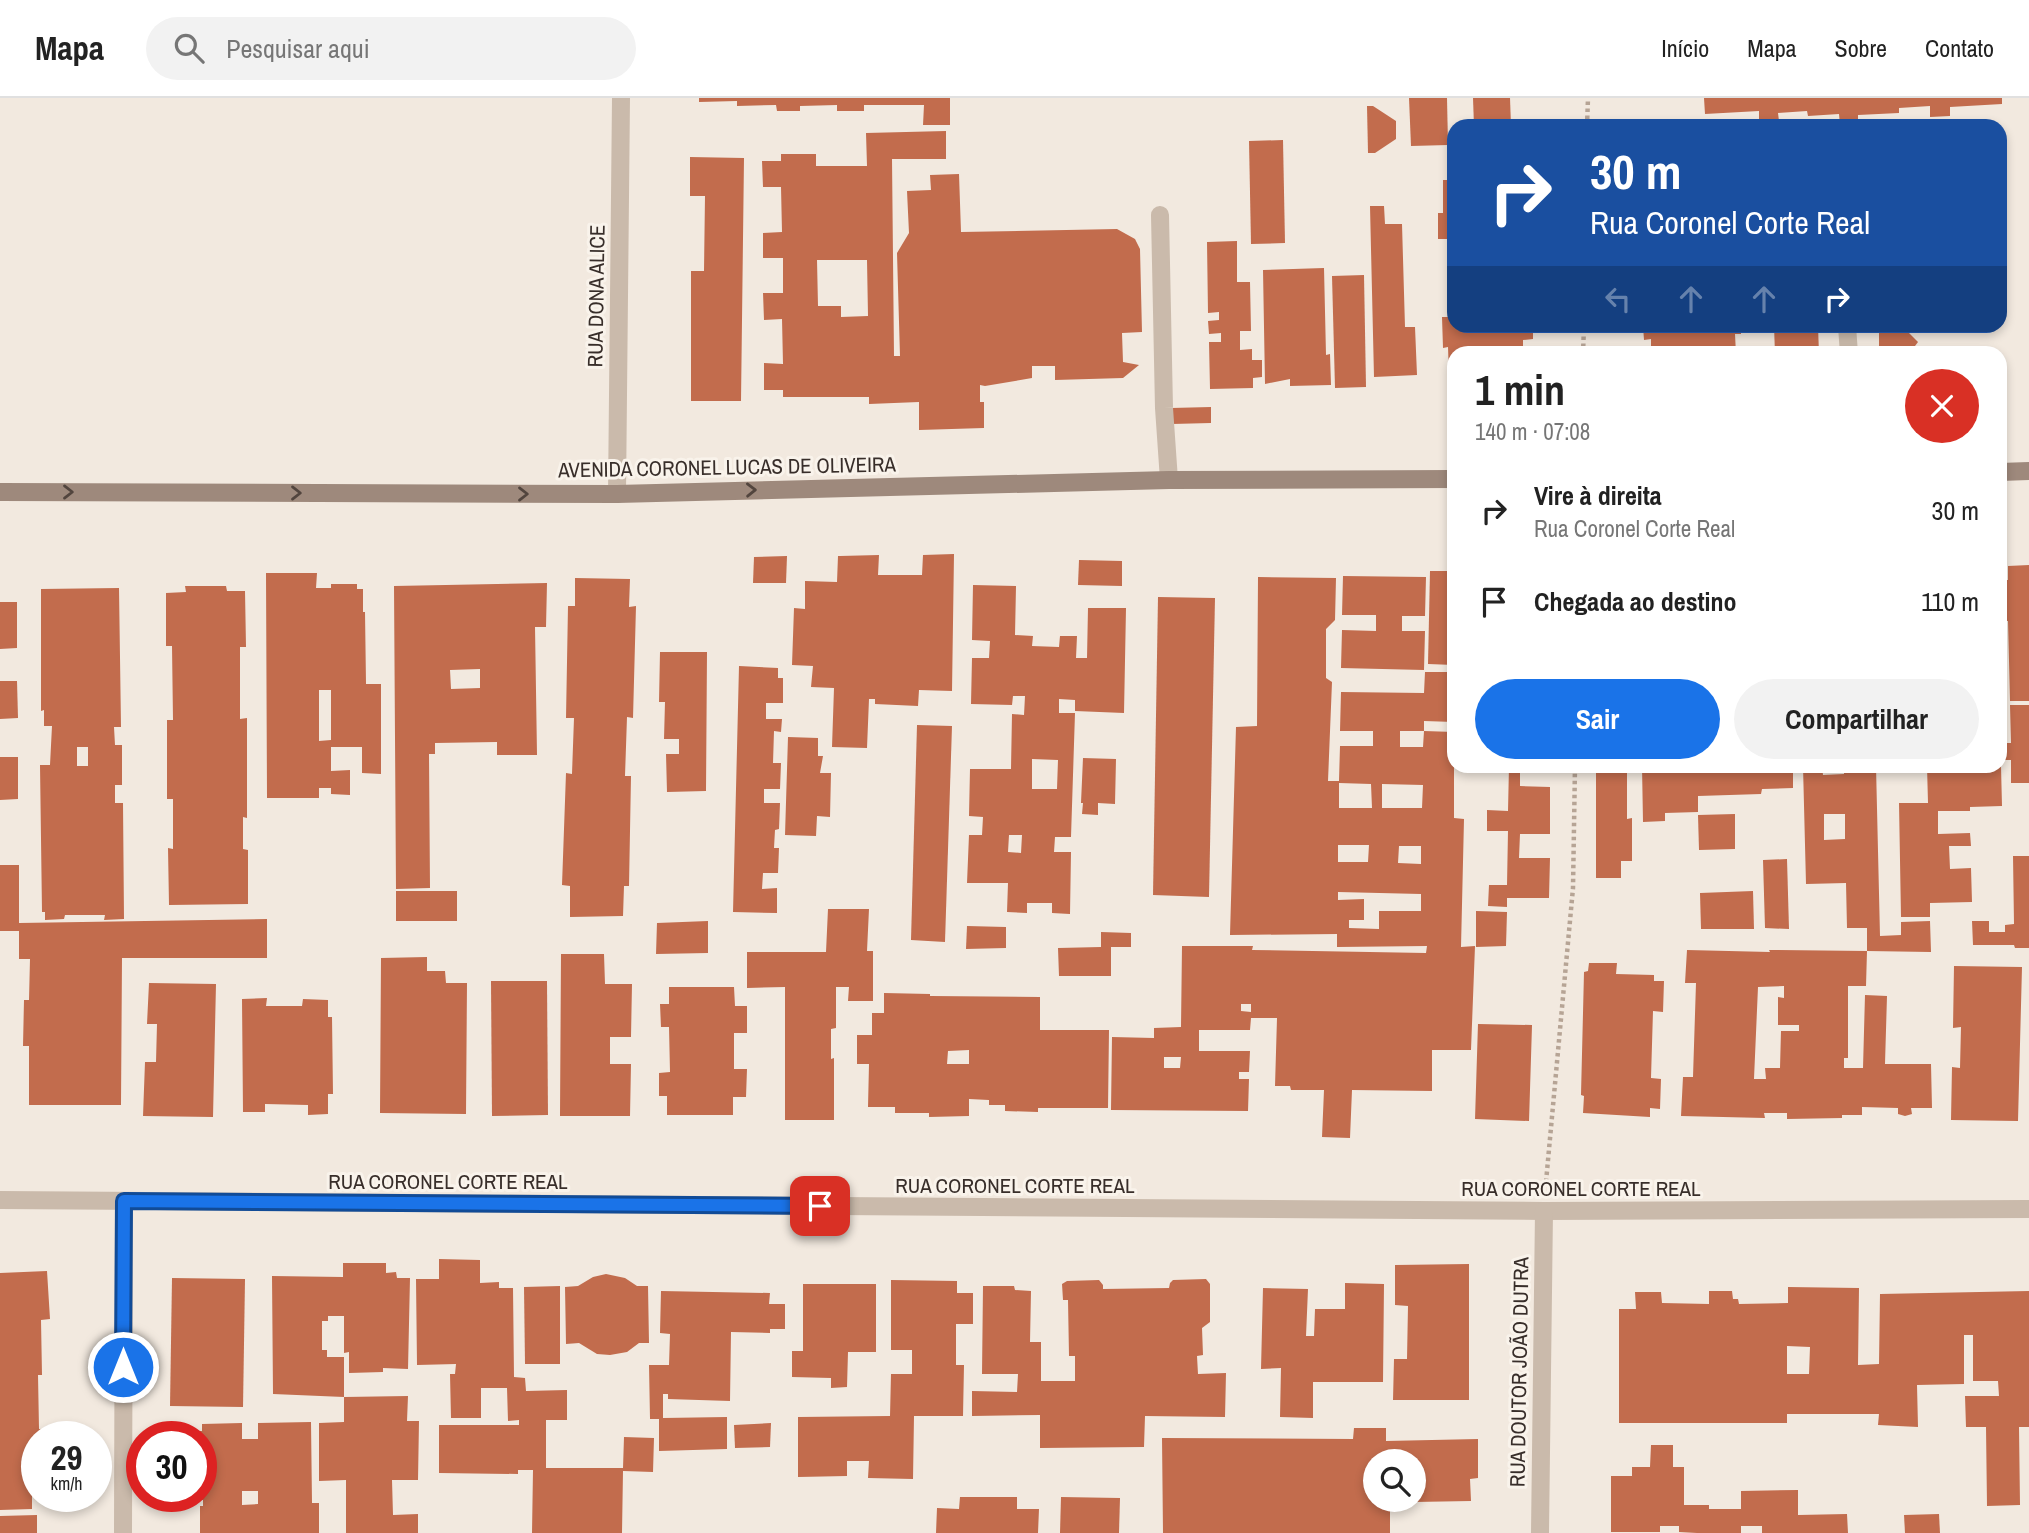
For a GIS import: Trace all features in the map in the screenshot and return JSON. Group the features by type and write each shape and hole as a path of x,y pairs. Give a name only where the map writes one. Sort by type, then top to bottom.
{"street":[{"name":"RUA DONA ALICE","path":"617,494 621,98"},
{"path":"1160,215 1164,408 1170,480"},
{"path":"2007,472 2029,471"},
{"name":"AVENIDA CORONEL LUCAS DE OLIVEIRA","path":"0,492 617,494 1170,480 1447,479"},
{"name":"RUA CORONEL CORTE REAL","path":"0,1200 1544,1211 2029,1209"},
{"path":"123,1533 124,1201"},
{"name":"RUA DOUTOR JOÃO DUTRA","path":"1541,1533 1544,1211"}],"path":[{"path":"1587,119 1588,98"},
{"path":"1544,1211 1573,888 1575,773"}],"building":[{"path":"699,98 950,98 950,125 923,125 924,105 864,105 864,111 837,111 837,105 800,106 800,111 777,111 776,105 737,106 737,101 699,102"},
{"path":"1409,98 1447,98 1447,145 1411,146"},
{"path":"1473,98 1510,98 1511,119 1474,119"},
{"path":"1704,98 2002,98 2002,104 1950,107 1950,116 1930,117 1930,106 1899,108 1899,113 1858,115 1858,119 1839,119 1839,114 1808,116 1807,111 1778,113 1779,119 1759,119 1759,111 1705,114"},
{"path":"1367,106 1373,106 1396,121 1396,139 1375,153 1368,153"},
{"path":"946,131 946,159 892,159 894,356 900,356 897,253 909,233 907,191 931,190 930,175 959,174 961,232 1117,229 1135,239 1140,249 1142,332 1122,333 1123,362 1139,365 1123,378 1055,380 1055,366 1032,366 1032,378 980,385 980,402 984,402 984,428 919,430 919,402 869,404 869,397 783,397 783,390 764,390 764,363 783,364 782,319 764,320 763,293 783,293 783,258 763,258 763,233 782,232 781,187 763,187 762,161 781,161 781,154 816,154 816,166 867,166 866,133","holes":["817,260 867,260 868,316 841,317 841,306 818,306"]},
{"path":"1283,140 1285,243 1251,244 1249,141"},
{"path":"690,157 744,158 741,401 691,401 691,271 704,271 705,196 690,196"},
{"path":"1443,180 1447,180 1447,239 1438,239 1438,213 1443,213"},
{"path":"1370,206 1384,206 1385,224 1402,224 1405,327 1415,327 1417,375 1374,377"},
{"path":"1237,241 1237,282 1250,282 1251,331 1240,331 1240,350 1252,349 1252,360 1262,360 1262,377 1253,378 1253,388 1210,389 1209,342 1221,342 1221,333 1209,334 1208,321 1219,320 1219,312 1208,313 1207,242"},
{"path":"1324,268 1326,355 1330,354 1331,385 1290,386 1290,379 1265,384 1263,270"},
{"path":"1364,275 1366,387 1335,388 1332,276"},
{"path":"1442,317 1447,317 1447,333 1533,333 1533,339 1523,340 1523,346 1443,348"},
{"path":"1644,333 1741,333 1735,334 1736,346 1651,346 1651,339 1644,340"},
{"path":"1774,333 1818,333 1819,346 1775,346"},
{"path":"1879,333 1909,333 1918,342 1915,346 1879,346"},
{"path":"1211,407 1211,423 1172,424 1171,408"},
{"path":"954,554 952,691 919,690 918,706 875,704 875,699 869,699 867,748 832,747 834,688 811,687 813,666 792,665 794,608 805,609 805,581 837,582 838,556 879,555 878,575 922,575 923,555"},
{"path":"787,556 786,583 753,583 754,557"},
{"path":"1079,560 1122,561 1122,586 1078,585"},
{"path":"2029,565 2029,701 2010,701 2008,566"},
{"path":"1430,571 1447,571 1447,665 1428,664"},
{"path":"266,573 317,573 316,588 331,588 331,584 357,584 357,589 363,589 366,684 381,684 381,774 362,773 362,747 331,747 331,771 350,770 350,795 331,794 331,788 319,788 319,798 267,798","holes":["319,690 331,690 331,740 319,741"]},
{"path":"1343,576 1426,577 1425,616 1402,616 1402,631 1425,631 1424,670 1341,668 1342,630 1376,631 1376,615 1342,615"},
{"path":"1258,577 1336,578 1335,620 1326,629 1326,678 1332,682 1328,781 1339,781 1340,746 1373,746 1373,731 1340,731 1341,692 1424,693 1425,672 1447,672 1447,722 1424,721 1424,731 1447,732 1447,773 1454,773 1454,818 1464,819 1461,947 1475,946 1471,1050 1432,1050 1432,1091 1352,1090 1350,1138 1322,1137 1324,1090 1291,1090 1290,1086 1275,1086 1277,1018 1251,1018 1250,1030 1199,1030 1199,1051 1250,1051 1249,1072 1239,1072 1239,1079 1249,1079 1248,1111 1111,1110 1112,1037 1154,1038 1154,1028 1181,1027 1182,946 1426,953 1427,946 1337,947 1337,934 1230,935 1236,727 1257,726","holes":["1400,731 1424,731 1423,747 1400,747","1339,783 1371,784 1372,808 1339,808","1382,784 1423,785 1422,808 1382,808","1338,845 1369,845 1368,862 1338,862","1399,846 1421,846 1421,864 1398,863","1338,892 1421,894 1421,911 1379,911 1379,929 1349,928 1349,920 1364,920 1364,899 1338,900","1241,1004 1251,1004 1251,1012 1241,1011","1164,1057 1181,1057 1180,1068 1164,1068"]},
{"path":"575,578 630,579 629,607 636,606 633,718 627,717 625,776 631,776 629,886 624,886 623,916 570,917 570,886 562,885 566,773 572,774 574,718 566,718 568,606 575,606"},
{"path":"547,583 546,627 535,627 537,755 497,755 497,742 435,743 435,754 429,754 430,888 396,889 394,586","holes":["480,669 480,688 451,689 450,670"]},
{"path":"973,585 1016,586 1015,635 1033,636 1032,646 1059,647 1060,636 1077,636 1076,658 1087,658 1088,608 1126,608 1124,713 1075,711 1075,700 1059,699 1059,713 1075,713 1071,837 1055,837 1054,852 1071,852 1070,914 1052,913 1052,903 1027,903 1027,913 1007,912 1008,883 967,883 969,835 982,835 983,817 969,816 970,769 1011,769 1012,714 1024,715 1025,696 1013,696 1012,705 971,704 972,658 989,658 990,641 972,640","holes":["1032,759 1058,760 1057,789 1032,789","1009,835 1022,835 1021,853 1008,852"]},
{"path":"185,586 226,586 227,591 245,591 246,647 240,647 240,719 247,718 247,818 243,817 243,849 248,850 248,904 169,905 168,848 173,849 173,799 167,799 167,720 173,720 172,646 166,646 166,593 186,592"},
{"path":"119,588 121,727 114,727 115,745 122,745 122,785 115,785 115,803 123,803 124,919 104,920 105,915 65,915 64,919 45,920 45,912 42,912 40,765 50,765 52,726 44,726 44,710 41,711 41,589","holes":["77,747 88,747 88,766 77,766"]},
{"path":"1158,597 1215,598 1209,897 1153,895"},
{"path":"0,602 17,602 17,648 0,649"},
{"path":"660,652 707,652 706,791 667,792 666,754 679,754 679,739 664,739 665,702 659,702"},
{"path":"739,666 778,668 778,678 783,678 783,703 766,703 766,719 782,719 781,732 774,731 773,763 781,763 780,789 764,789 764,803 780,803 779,829 775,830 774,848 779,848 778,873 763,873 762,889 777,888 777,913 733,912"},
{"path":"0,681 17,681 18,718 0,719"},
{"path":"2010,705 2029,705 2029,783 2011,783 2011,760 2007,760 2007,743 2011,743"},
{"path":"917,725 952,726 945,942 911,940"},
{"path":"788,737 818,738 818,756 823,756 820,773 831,773 830,817 817,816 816,836 785,835"},
{"path":"0,757 18,757 18,799 0,800"},
{"path":"1083,758 1116,759 1115,804 1098,803 1098,815 1082,814"},
{"path":"1509,773 1520,773 1520,786 1550,787 1550,834 1520,834 1519,858 1550,858 1549,898 1507,898 1507,907 1488,906 1489,885 1507,885 1508,831 1487,831 1487,810 1508,811"},
{"path":"1596,773 1627,773 1627,819 1632,818 1632,861 1621,861 1621,878 1596,878"},
{"path":"1642,773 1793,773 1793,788 1762,789 1761,794 1698,796 1698,812 1665,813 1665,821 1643,822"},
{"path":"1803,773 1876,773 1880,936 1901,935 1901,922 1930,921 1931,952 1867,951 1867,928 1847,928 1846,883 1806,884","holes":["1824,814 1845,814 1845,839 1824,840"]},
{"path":"1927,773 2001,773 2002,806 1970,807 1970,811 1938,811 1938,834 1970,833 1971,846 1949,846 1950,869 1971,868 1972,902 1930,903 1930,917 1901,917 1899,803 1928,803"},
{"path":"1735,814 1735,849 1699,850 1698,815"},
{"path":"2013,856 2029,856 2029,948 2015,948 2014,945 1973,945 1972,921 1989,921 1989,932 2005,932 2005,925 2014,924"},
{"path":"1787,859 1789,929 1765,928 1763,860"},
{"path":"0,865 19,865 19,923 267,919 267,958 122,958 121,1105 29,1105 29,1046 23,1046 24,1000 29,1000 30,959 19,959 19,931 0,931"},
{"path":"396,891 457,891 457,921 396,921"},
{"path":"1753,891 1754,929 1701,929 1700,893"},
{"path":"828,909 869,909 867,951 873,951 873,1001 848,1001 849,987 836,987 836,1028 831,1029 834,1120 785,1120 785,987 747,988 747,952 826,952"},
{"path":"1476,911 1507,912 1506,946 1476,947"},
{"path":"708,921 708,953 656,954 657,923"},
{"path":"967,926 1006,927 1006,948 966,949"},
{"path":"1101,932 1131,933 1131,947 1111,947 1111,976 1059,976 1058,948 1101,947"},
{"path":"1687,950 1867,951 1866,986 1848,986 1848,1058 1844,1058 1844,1068 1863,1068 1865,995 1887,996 1885,1064 1931,1064 1932,1108 1911,1108 1912,1114 1905,1116 1898,1114 1898,1108 1862,1107 1862,1115 1842,1115 1842,1118 1787,1119 1787,1113 1764,1113 1765,1118 1681,1116 1683,1077 1693,1077 1696,983 1685,983","holes":["1784,986 1784,998 1778,997 1778,1025 1799,1025 1799,1031 1781,1031 1780,1068 1765,1068 1766,1079 1754,1079 1758,987"]},
{"path":"561,954 604,954 605,984 632,984 631,1037 610,1037 610,1064 631,1064 630,1116 560,1116"},
{"path":"427,957 427,971 445,971 446,983 467,983 466,1114 380,1113 381,958"},
{"path":"1589,963 1617,963 1616,974 1654,975 1654,981 1664,981 1663,1012 1653,1011 1651,1078 1661,1079 1660,1109 1650,1108 1650,1117 1583,1113 1584,1096 1581,1095 1584,972 1588,971"},
{"path":"1954,966 2022,967 2018,1121 1951,1120 1952,1067 1960,1068 1961,1027 1953,1028"},
{"path":"491,981 547,981 548,1115 492,1116"},
{"path":"149,983 216,984 213,1117 143,1116 145,1062 156,1062 157,1024 147,1024"},
{"path":"669,987 734,987 735,1006 747,1006 747,1033 734,1033 734,1069 747,1069 746,1097 733,1097 733,1115 667,1115 667,1096 659,1096 659,1073 670,1072 669,1027 661,1027 660,1004 669,1004"},
{"path":"884,993 1040,997 1040,1030 1109,1030 1108,1108 1005,1111 1005,1105 989,1105 989,1100 969,1099 969,1116 929,1117 929,1113 895,1113 895,1107 868,1107 869,1064 857,1064 857,1035 872,1035 872,1013 884,1013","holes":["969,1050 969,1064 947,1064 948,1051"]},
{"path":"267,998 266,1006 302,1006 303,999 328,1000 328,1017 332,1017 333,1094 328,1094 328,1114 308,1115 308,1105 265,1104 265,1112 243,1112 242,999"},
{"path":"1478,1024 1532,1025 1529,1121 1475,1119"},
{"path":"439,1259 480,1260 480,1283 499,1282 499,1288 513,1288 514,1377 525,1378 526,1391 567,1390 567,1420 546,1420 546,1468 623,1468 624,1437 654,1438 653,1472 623,1471 622,1533 532,1533 533,1470 518,1470 518,1474 439,1473 439,1425 519,1425 519,1420 508,1421 507,1388 481,1388 481,1418 451,1418 450,1374 455,1374 456,1364 417,1365 416,1279 439,1279"},
{"path":"343,1263 386,1263 386,1273 396,1272 397,1278 410,1278 408,1369 383,1368 383,1372 349,1373 349,1352 344,1353 344,1316 328,1316 328,1321 322,1321 322,1350 327,1350 327,1357 344,1357 344,1397 273,1394 272,1276 343,1277"},
{"path":"1469,1264 1469,1400 1393,1400 1394,1359 1407,1359 1408,1306 1395,1305 1395,1265"},
{"path":"47,1271 50,1319 41,1320 42,1375 38,1375 39,1421 21,1421 21,1509 0,1510 0,1273"},
{"path":"606,1274 625,1278 637,1286 648,1286 649,1343 639,1343 627,1352 610,1355 597,1354 579,1343 566,1344 565,1287 578,1286 593,1277"},
{"path":"172,1278 245,1279 243,1407 170,1406"},
{"path":"1206,1279 1210,1284 1210,1322 1202,1328 1203,1355 1197,1356 1198,1374 1226,1373 1225,1417 1145,1416 1144,1447 1040,1448 1040,1415 972,1416 972,1391 1017,1392 1018,1374 982,1374 983,1286 1014,1286 1015,1290 1031,1291 1030,1342 1041,1342 1041,1381 1075,1381 1075,1356 1069,1356 1068,1300 1063,1300 1062,1284 1067,1281 1099,1280 1103,1289 1169,1288 1173,1280"},
{"path":"891,1280 957,1281 957,1293 973,1293 973,1324 956,1324 956,1365 964,1365 963,1416 914,1416 913,1479 868,1478 869,1461 847,1461 847,1476 798,1477 798,1417 890,1416 891,1374 912,1374 912,1350 891,1350"},
{"path":"1345,1283 1384,1284 1383,1382 1313,1382 1313,1418 1280,1417 1281,1368 1261,1369 1263,1288 1308,1289 1306,1336 1314,1336 1315,1309 1345,1309"},
{"path":"803,1284 876,1284 876,1352 848,1352 847,1387 831,1388 831,1378 792,1377 792,1351 803,1351"},
{"path":"560,1286 560,1364 525,1364 524,1287"},
{"path":"1788,1287 1859,1288 1858,1365 1879,1364 1880,1294 2029,1291 2029,1427 2019,1427 2020,1505 1987,1506 1986,1427 1966,1427 1965,1396 1999,1396 1998,1381 1973,1381 1973,1335 1964,1335 1964,1384 1917,1385 1918,1427 1878,1425 1879,1414 1787,1414 1787,1423 1619,1423 1619,1309 1636,1309 1635,1292 1661,1292 1662,1303 1709,1304 1709,1291 1732,1291 1733,1299 1738,1299 1739,1304 1788,1303","holes":["1787,1346 1810,1347 1809,1374 1787,1374"]},
{"path":"661,1291 770,1293 769,1304 785,1304 785,1329 770,1329 770,1333 731,1332 730,1401 668,1399 668,1394 663,1394 663,1418 727,1417 727,1449 659,1451 659,1419 650,1419 649,1365 669,1365 670,1334 660,1333"},
{"path":"408,1396 407,1421 419,1421 418,1480 392,1480 393,1515 418,1514 418,1533 346,1533 346,1480 319,1481 319,1423 344,1422 344,1397"},
{"path":"311,1422 312,1503 319,1503 319,1533 200,1533 200,1512 217,1512 217,1424 242,1423 242,1439 258,1439 258,1423","holes":["242,1491 258,1491 258,1504 242,1505"]},
{"path":"771,1423 770,1447 735,1448 734,1425"},
{"path":"1354,1428 1386,1428 1386,1441 1478,1439 1478,1478 1470,1479 1471,1501 1426,1502 1426,1449 1363,1449 1363,1512 1390,1512 1390,1533 1163,1533 1162,1438 1353,1439"},
{"path":"1651,1445 1673,1445 1673,1467 1684,1467 1684,1505 1709,1505 1709,1509 1741,1509 1741,1491 1798,1490 1798,1515 1847,1514 1848,1533 1762,1533 1762,1526 1741,1526 1741,1533 1679,1532 1679,1526 1660,1526 1660,1532 1611,1532 1611,1476 1632,1476 1632,1467 1650,1467"},
{"path":"960,1497 1017,1497 1017,1509 1039,1509 1038,1533 936,1533 937,1508 959,1509"},
{"path":"1061,1497 1120,1498 1119,1533 1060,1533"},
{"path":"1939,1514 1940,1533 1905,1533 1904,1515"},
{"path":"37,1515 37,1533 0,1533 0,1516"}],"route":[{"path":"123,1367 124,1201 820,1206"}]}
